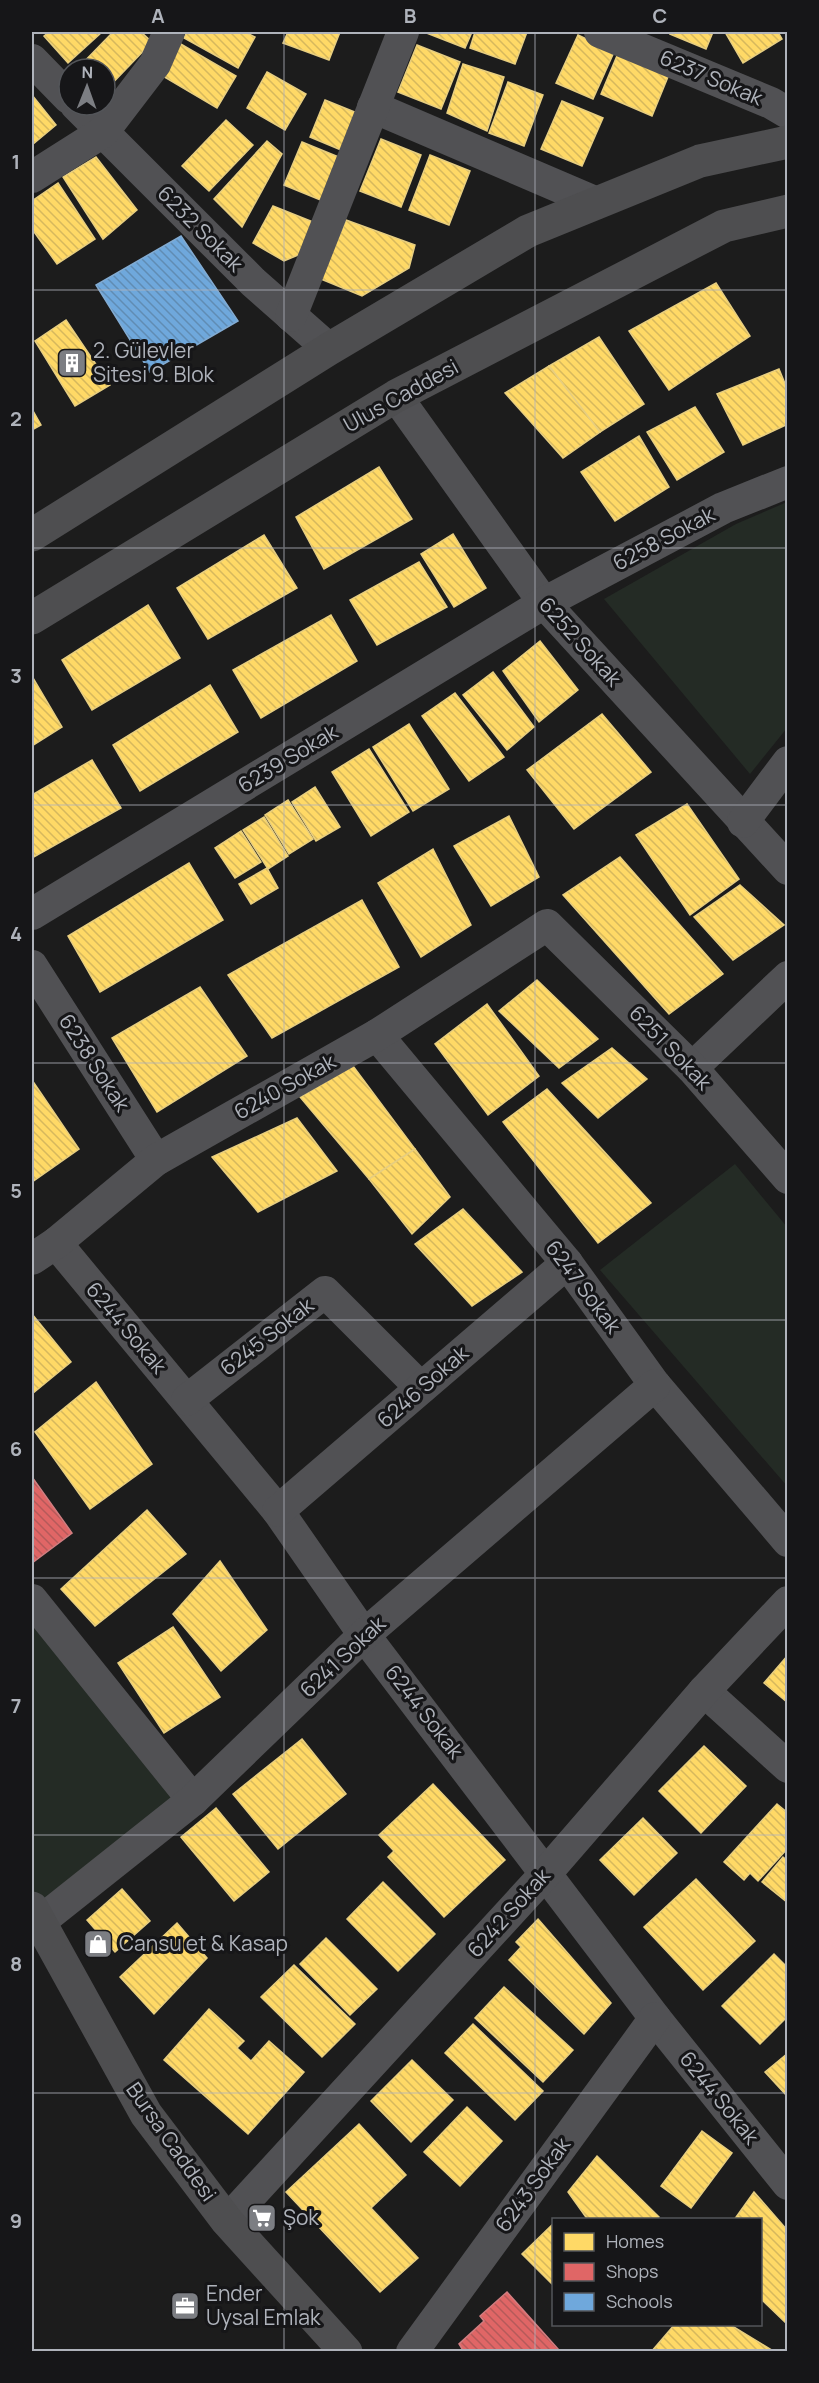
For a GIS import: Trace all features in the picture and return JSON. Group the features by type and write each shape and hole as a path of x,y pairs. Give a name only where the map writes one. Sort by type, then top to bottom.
{"main road":[{"path":"32,535 329,349 528,231 700,161 788,142"},
{"name":"Ulus Caddesi","path":"32,618 396,396 724,226 788,211"},
{"name":"Bursa Caddesi","path":"34,1919 146,2114 227,2221 346,2352"}],"street":[{"path":"32,177 103,132 155,64 169,32"},
{"path":"291,316 402,32"},
{"name":"6237 Sokak","path":"600,32 771,103 788,113"},
{"path":"32,60 57,86"},
{"path":"373,107 597,203"},
{"name":"6232 Sokak","path":"88,117 253,282 329,349"},
{"name":"6252 Sokak","path":"396,396 544,603 788,869"},
{"name":"6258 Sokak","path":"544,603 723,508 788,482"},
{"name":"6239 Sokak","path":"32,914 544,603"},
{"path":"743,822 788,762"},
{"name":"6240 Sokak","path":"44,1251 156,1160 376,1035 547,925"},
{"name":"6251 Sokak","path":"547,925 692,1068 788,1178"},
{"name":"6238 Sokak","path":"32,966 156,1160"},
{"path":"692,1068 788,977"},
{"name":"6247 Sokak","path":"376,1035 567,1263 655,1385 788,1541"},
{"name":"6244 Sokak","path":"44,1251 186,1400 278,1510 364,1635 547,1872 655,2018 788,2184"},
{"name":"6246 Sokak","path":"278,1510 567,1263"},
{"name":"6245 Sokak","path":"186,1400 325,1292 421,1388"},
{"name":"6241 Sokak","path":"34,1919 192,1800 364,1635 655,1385"},
{"path":"32,1600 192,1800"},
{"name":"6242 Sokak","path":"227,2221 547,1872 704,1691 788,1602"},
{"path":"704,1691 788,1767"},
{"name":"6243 Sokak","path":"412,2352 655,2018"}],"shaded area":[{"path":"787,502 787,728 750,774 604,599 736,524"},
{"path":"735,1164 787,1227 787,1486 600,1270"},
{"path":"32,1600 193,1800 32,1908"}],"building: Homes":[{"path":"49,32 102,32 75,57 63,57 44,36"},
{"path":"113,32 141,32 152,42 117,78 117,57 89,57"},
{"path":"187,32 245,32 255,37 238,68 184,38"},
{"path":"288,32 340,32 329,60 283,43"},
{"path":"424,32 472,32 465,48"},
{"path":"475,32 527,32 515,64 470,48"},
{"path":"671,32 713,32 706,49 670,34"},
{"path":"725,32 778,32 782,39 743,63"},
{"path":"578,35 614,52 593,99 556,83"},
{"path":"179,43 236,76 217,108 161,75"},
{"path":"417,45 460,62 441,109 398,92"},
{"path":"619,51 670,72 652,116 601,94"},
{"path":"463,64 504,77 487,131 447,113"},
{"path":"267,72 306,94 285,130 247,108"},
{"path":"508,82 543,95 524,146 489,133"},
{"path":"32,95 56,125 32,145"},
{"path":"325,100 357,113 341,150 310,137"},
{"path":"562,101 603,118 582,166 541,149"},
{"path":"226,120 253,145 209,191 182,166"},
{"path":"381,139 421,155 401,207 360,191"},
{"path":"267,141 282,154 242,227 214,199"},
{"path":"302,142 341,158 323,201 284,185"},
{"path":"430,155 470,171 449,225 409,210"},
{"path":"96,157 137,210 103,239 63,177"},
{"path":"58,183 95,239 57,264 32,229 32,201"},
{"path":"273,206 313,222 303,253 284,261 253,243"},
{"path":"346,220 415,245 409,268 362,296 321,279"},
{"path":"716,283 750,336 669,390 629,331"},
{"name":"2. Gülevler Sitesi 9. Blok","path":"66,320 110,385 75,406 35,341"},
{"path":"599,337 644,404 600,432 549,366"},
{"path":"549,366 600,432 563,458 505,393"},
{"path":"779,369 788,391 788,424 743,445 717,394"},
{"path":"695,407 724,452 677,480 647,432"},
{"path":"32,409 41,425 32,430"},
{"path":"639,436 669,487 615,521 581,472"},
{"path":"379,467 412,519 324,569 296,517"},
{"path":"453,534 486,588 454,607 421,554"},
{"path":"264,535 297,588 208,639 177,588"},
{"path":"419,562 447,607 377,645 350,600"},
{"path":"148,605 180,658 92,710 62,660"},
{"path":"331,615 357,661 261,718 233,670"},
{"path":"540,641 578,690 539,722 503,671"},
{"path":"493,672 534,727 507,750 463,695"},
{"path":"32,679 62,727 32,746"},
{"path":"210,685 238,732 140,791 113,745"},
{"path":"455,693 504,757 469,781 422,716"},
{"path":"602,714 651,772 574,829 527,770"},
{"path":"409,724 449,789 413,811 373,747"},
{"path":"369,749 409,812 371,836 332,772"},
{"path":"92,760 121,808 32,858 32,795"},
{"path":"315,787 340,827 316,841 292,802"},
{"path":"288,800 313,839 289,854 265,815"},
{"path":"687,804 739,879 690,915 636,835"},
{"path":"509,816 539,877 491,906 454,846"},
{"path":"264,817 288,856 268,869 243,830"},
{"path":"241,831 261,862 235,878 215,848"},
{"path":"433,849 471,925 421,957 378,883"},
{"path":"620,857 723,974 669,1014 563,895"},
{"path":"189,863 223,920 100,992 68,936"},
{"path":"267,868 278,888 251,904 239,884"},
{"path":"740,885 784,925 733,960 694,917"},
{"path":"362,900 399,967 272,1038 228,975"},
{"path":"537,980 598,1039 559,1068 499,1011"},
{"path":"200,987 247,1056 157,1112 112,1038"},
{"path":"487,1004 539,1076 488,1115 435,1044"},
{"path":"612,1048 647,1079 598,1118 562,1083"},
{"path":"353,1066 415,1149 369,1179 300,1097"},
{"path":"34,1083 79,1149 32,1182 32,1085"},
{"path":"547,1089 651,1203 598,1243 503,1122"},
{"path":"297,1118 337,1171 258,1212 212,1157"},
{"path":"415,1149 450,1197 412,1234 369,1179"},
{"path":"463,1209 522,1272 472,1306 415,1244"},
{"path":"32,1314 71,1362 32,1394"},
{"path":"96,1382 152,1464 90,1509 35,1432"},
{"path":"147,1510 186,1554 95,1626 61,1589"},
{"path":"220,1561 267,1630 221,1671 173,1614"},
{"path":"173,1627 220,1697 164,1733 118,1663"},
{"path":"788,1655 788,1703 764,1683"},
{"path":"302,1739 346,1794 278,1849 233,1794"},
{"path":"704,1746 746,1786 701,1833 659,1791"},
{"path":"433,1784 505,1860 444,1917 388,1857 394,1851 379,1835"},
{"path":"777,1804 788,1813 788,1848 758,1881 750,1873 744,1880 724,1862"},
{"path":"216,1808 269,1872 234,1901 181,1837"},
{"path":"643,1818 677,1853 634,1895 600,1860"},
{"path":"783,1857 788,1861 788,1903 762,1882"},
{"path":"696,1879 755,1941 703,1990 644,1927"},
{"path":"383,1882 435,1934 398,1971 347,1919"},
{"path":"122,1889 150,1921 115,1952 87,1920"},
{"path":"538,1919 611,2003 584,2034 509,1960 521,1947 516,1942"},
{"path":"177,1923 207,1958 154,2014 120,1977"},
{"path":"326,1938 377,1989 350,2015 300,1964"},
{"path":"774,1954 788,1968 788,2016 760,2044 722,2006"},
{"path":"294,1965 355,2024 322,2057 261,1997"},
{"path":"504,1987 573,2050 543,2082 475,2018"},
{"path":"209,2009 244,2041 237,2048 251,2061 269,2041 304,2072 248,2134 164,2060"},
{"path":"473,2024 543,2091 515,2120 445,2053"},
{"path":"788,2053 788,2097 765,2072"},
{"path":"412,2060 453,2100 411,2142 371,2101"},
{"path":"467,2107 502,2141 460,2186 424,2152"},
{"path":"359,2124 406,2175 371,2208 418,2258 380,2292 286,2192"},
{"path":"702,2131 732,2153 691,2208 661,2186"},
{"path":"597,2156 659,2217 587,2218 568,2192"},
{"path":"754,2192 788,2231 788,2325 762,2300 762,2218 735,2218"},
{"path":"552,2225 552,2284 522,2254"},
{"path":"673,2326 732,2326 775,2352 651,2352"}],"building: Shops":[{"path":"32,1477 72,1533 32,1563"},
{"path":"507,2292 558,2349 555,2352 464,2352 459,2344 484,2321 480,2316"}],"building: Schools":[{"path":"181,236 238,321 150,372 96,285"}],"place":[{"name":"2. Gülevler Sitesi 9. Blok","path":"72,363"},
{"name":"Cansu et & Kasap","path":"98,1944"},
{"name":"Şok","path":"262,2218"},
{"name":"Ender Uysal Emlak","path":"185,2306"}]}
